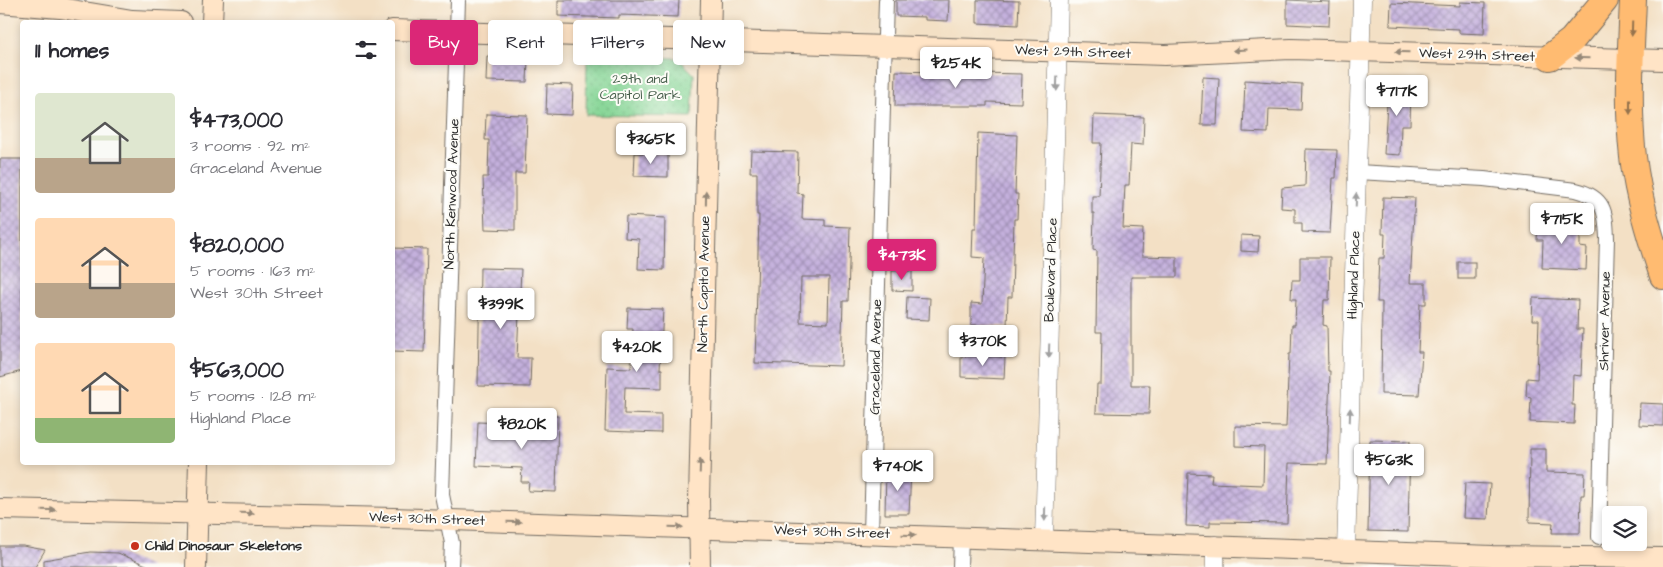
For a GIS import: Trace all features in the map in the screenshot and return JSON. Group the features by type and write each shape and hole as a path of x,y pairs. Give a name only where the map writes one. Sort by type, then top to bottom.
{"highway":[{"path":"1550,57 1572,40 1605,0"},
{"path":"1633,0 1631,59 1633,156 1643,211 1663,276"}],"main road":[{"path":"212,20 213,0"},
{"name":"North Capitol Avenue","path":"710,20 711,0"},
{"path":"0,3 60,8 132,20"},
{"name":"West 29th Street","path":"395,30 410,31"},
{"name":"West 29th Street","path":"478,33 673,38"},
{"name":"West 29th Street","path":"744,40 1165,55 1259,49 1663,60"},
{"name":"North Capitol Avenue","path":"700,567 709,65"},
{"path":"196,567 199,465"},
{"name":"West 30th Street","path":"0,509 198,512 700,527 1044,540 1215,544 1493,556 1663,558"}],"street":[{"name":"North Kenwood Avenue","path":"458,0 458,20"},
{"name":"Graceland Avenue","path":"870,533 886,0"},
{"name":"Boulevard Place","path":"1044,540 1058,0"},
{"name":"Highland Place","path":"1346,551 1362,0"},
{"name":"North Kenwood Avenue","path":"451,567 452,543 442,495 457,65"},
{"name":"Shriver Avenue","path":"1357,172 1484,179 1576,190 1586,193 1599,202 1606,218 1607,238 1599,537"},
{"path":"960,537 960,567"},
{"path":"1215,544 1215,567"}],"green space":[{"name":"29th and Capitol Park","path":"663,58 673,58 673,65 685,65 694,74 692,117 586,115 587,65 663,65"}],"building":[{"path":"558,0 679,0 678,17 619,15 619,18 558,16"},
{"path":"896,0 949,0 948,21 925,20 925,17 896,16"},
{"path":"977,0 1019,1 1018,25 977,23"},
{"path":"1287,0 1330,2 1329,26 1287,24"},
{"path":"1460,2 1485,3 1484,34 1459,33 1459,29 1390,26 1391,3 1460,6"},
{"path":"487,56 488,65 528,65 527,82 486,81"},
{"path":"896,71 1022,74 1021,103 987,102 987,106 895,106"},
{"path":"1203,77 1219,78 1217,125 1201,125"},
{"path":"1245,80 1302,84 1301,110 1269,109 1268,133 1243,132"},
{"path":"547,84 573,85 572,115 546,114"},
{"path":"1388,86 1411,86 1410,125 1401,125 1400,155 1384,154"},
{"path":"486,114 527,115 525,173 515,173 515,230 485,229 483,177 488,177 489,140 485,140"},
{"path":"1094,115 1144,117 1143,145 1131,144 1129,185 1125,185 1123,228 1143,229 1142,256 1177,257 1177,277 1131,277 1131,385 1150,385 1149,414 1096,413 1097,384 1101,384 1102,332 1096,332 1097,251 1093,250 1094,213 1092,213 1092,196 1099,196 1101,143 1093,143"},
{"path":"978,133 1017,135 1015,194 1018,194 1017,219 1014,219 1012,297 1008,297 1007,326 971,325 971,303 982,304 984,258 972,257 973,228 976,228"},
{"path":"1306,149 1337,150 1336,178 1333,178 1330,233 1302,232 1302,223 1295,223 1295,209 1281,208 1282,188 1305,186"},
{"path":"751,151 798,152 797,193 803,194 802,219 825,220 825,226 850,227 848,301 843,301 841,366 755,363 759,215 757,215 757,173 750,173","holes":["801,277 829,277 828,323 800,322"]},
{"path":"635,153 668,154 668,177 634,176"},
{"path":"0,159 20,159 20,372 0,377"},
{"path":"1383,197 1415,198 1410,283 1426,283 1426,304 1420,304 1418,352 1422,352 1419,395 1381,394 1382,302 1377,302 1379,258 1384,258 1385,234 1382,234"},
{"path":"626,216 665,218 664,270 638,269 639,239 625,238"},
{"path":"1538,219 1580,220 1580,247 1587,248 1586,270 1542,268 1543,240 1537,240"},
{"path":"1241,235 1259,236 1258,252 1241,251"},
{"path":"395,248 427,249 424,352 395,351"},
{"path":"1300,257 1330,257 1329,300 1324,300 1323,325 1327,326 1328,371 1330,371 1327,464 1289,463 1287,523 1210,522 1210,527 1186,526 1188,473 1212,474 1211,483 1263,485 1264,447 1235,446 1235,426 1286,427 1289,354 1291,354 1292,325 1295,325 1296,299 1291,299 1292,280 1300,280"},
{"path":"1458,262 1475,262 1475,279 1458,279"},
{"path":"480,268 521,269 517,358 531,358 530,387 478,386"},
{"path":"892,271 912,271 912,291 892,290"},
{"path":"907,297 930,298 929,320 906,319"},
{"path":"1533,298 1578,300 1577,329 1583,329 1581,376 1573,375 1572,405 1575,405 1574,424 1530,422 1531,397 1526,396 1527,378 1537,379 1539,320 1532,320"},
{"path":"628,308 663,309 660,369 662,369 662,388 625,387 624,414 661,415 661,433 605,431 607,367 631,368 633,329 627,329"},
{"path":"961,356 1005,357 1004,379 961,377"},
{"path":"1640,403 1663,404 1663,426 1639,425"},
{"path":"529,416 558,416 556,492 528,491 529,482 521,482 522,468 476,466 478,422 524,424 524,420 529,420"},
{"path":"1370,440 1410,441 1408,532 1368,531"},
{"path":"1530,449 1546,449 1546,472 1585,473 1584,495 1581,495 1580,533 1552,533 1553,523 1529,522"},
{"path":"886,469 911,470 909,514 885,514"},
{"path":"1465,483 1490,484 1488,519 1463,518"},
{"path":"0,546 23,546 45,550 35,567 0,567"},
{"path":"90,552 118,553 151,567 44,567 44,560"}],"place":[{"name":"Child Dinosaur Skeletons","path":"135,546"}]}
